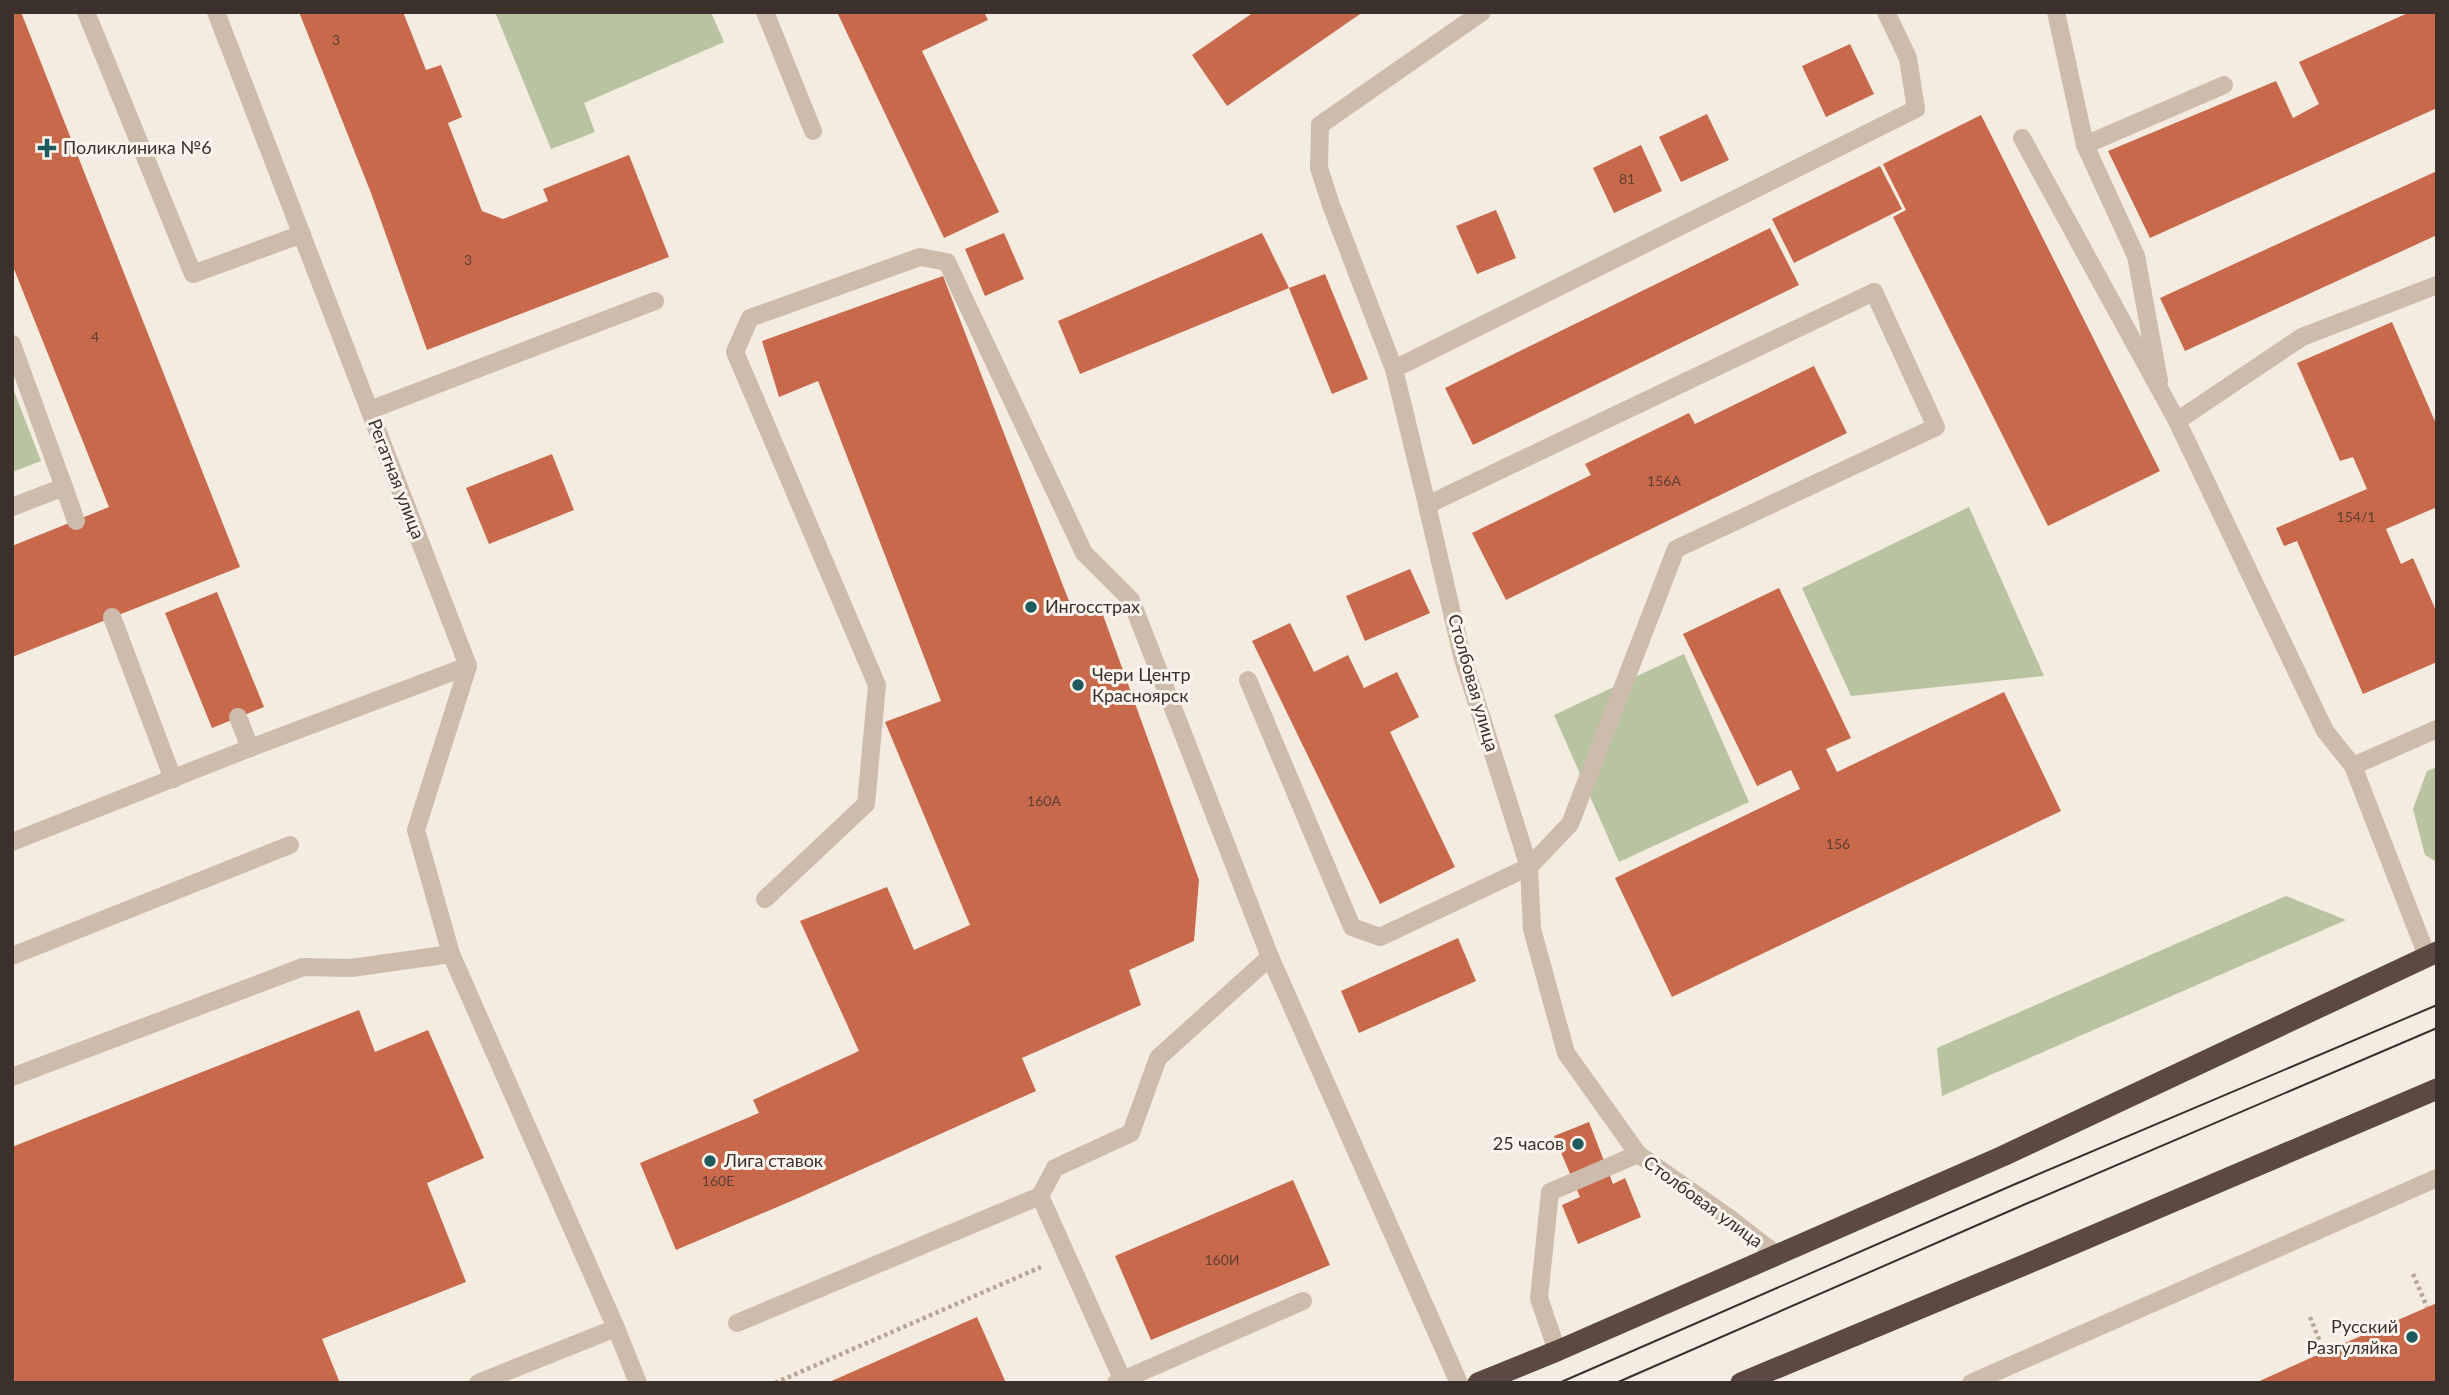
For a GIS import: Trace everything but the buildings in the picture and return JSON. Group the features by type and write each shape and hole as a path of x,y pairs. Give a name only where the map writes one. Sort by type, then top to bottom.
{"highway":[{"path":"1478,1383 2003,1156 2432,954"},
{"path":"1741,1383 2437,1088"}],"street":[{"path":"86,12 193,274 302,234"},
{"name":"Регатная улица","path":"216,12 468,666"},
{"path":"765,12 813,131"},
{"name":"Столбовая улица","path":"1482,12 1320,125 1320,168 1394,369 1462,656 1529,867 1532,929 1566,1053 1638,1154 1777,1255"},
{"path":"1394,369 1916,109 1909,58 1886,12"},
{"path":"2056,12 2085,145 2136,256 2162,398"},
{"path":"2085,145 2224,85"},
{"path":"2022,138 2162,398 2177,421 2325,731 2353,766 2432,954"},
{"path":"765,899 866,804 877,685 735,352 750,318 920,257 947,262 1084,553 1132,600 1270,957 1460,1383"},
{"path":"2177,421 2302,337 2437,285"},
{"path":"1248,680 1352,927 1380,937 1529,867 1570,824 1676,549 1936,426 1874,292 1427,505"},
{"path":"370,410 655,301"},
{"path":"12,344 76,521"},
{"path":"12,507 64,486"},
{"path":"112,617 173,779"},
{"path":"12,842 468,666"},
{"path":"468,666 416,830 451,954 638,1383"},
{"path":"238,717 250,748"},
{"path":"2353,766 2437,729"},
{"path":"12,956 290,845"},
{"path":"12,1077 303,967 351,968 451,954"},
{"path":"737,1324 1040,1196 1055,1168 1132,1133 1158,1058 1270,957"},
{"path":"1557,1351 1539,1298 1550,1192 1638,1154"},
{"path":"1971,1383 2437,1178"},
{"path":"1040,1196 1121,1382 1303,1301"},
{"path":"478,1383 616,1328"}],"path":[{"path":"775,1383 1067,1256"},
{"path":"2413,1274 2427,1307"},
{"path":"2309,1317 2324,1352"}],"green space":[{"path":"495,12 711,12 724,42 584,103 595,132 551,149"},
{"path":"12,386 41,461 12,472"},
{"path":"1969,507 2044,676 1851,696 1802,588"},
{"path":"1684,654 1749,802 1619,862 1554,715"},
{"path":"2437,767 2437,862 2425,855 2413,809 2427,771"},
{"path":"2286,896 2346,920 1942,1096 1937,1048"}],"tram line":[{"path":"1559,1383 2013,1185 2437,1005"},
{"path":"1616,1383 2437,1028"}],"place":[{"name":"Поликлиника №6","path":"47,148"},
{"name":"Ингосстрах","path":"1031,607"},
{"name":"Чери Центр Красноярск","path":"1078,685"},
{"name":"25 часов","path":"1578,1144"},
{"name":"Лига ставок","path":"710,1161"},
{"name":"Русский Разгуляйка","path":"2412,1337"}]}
